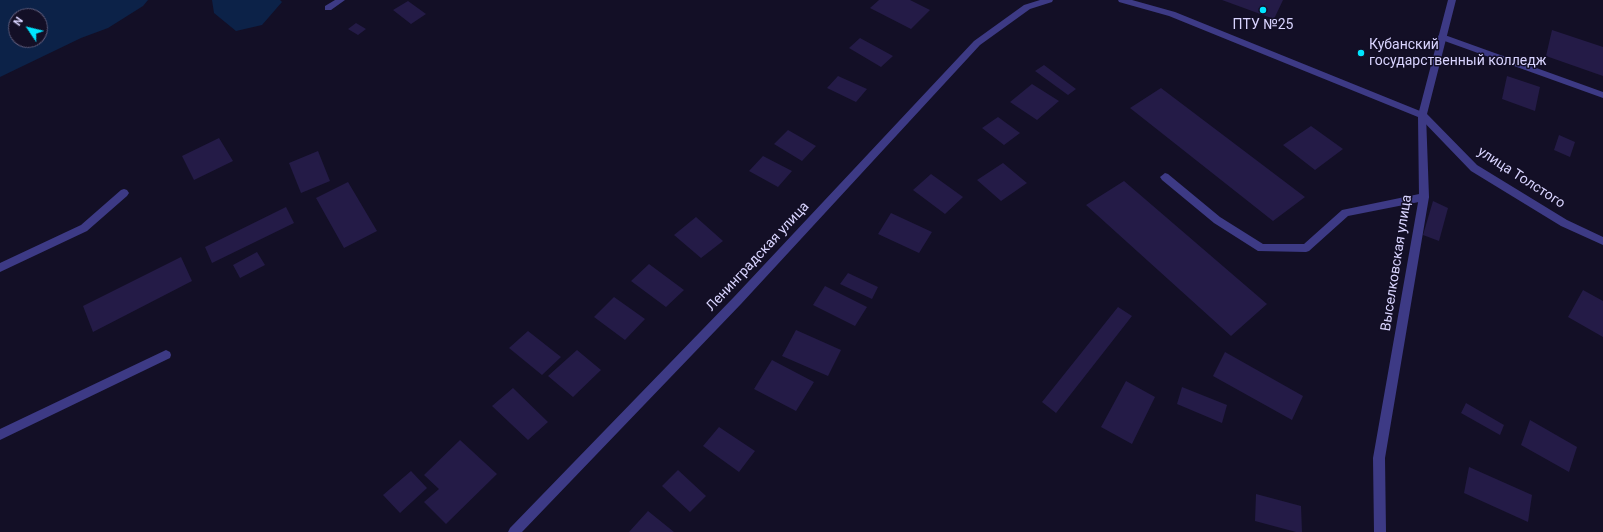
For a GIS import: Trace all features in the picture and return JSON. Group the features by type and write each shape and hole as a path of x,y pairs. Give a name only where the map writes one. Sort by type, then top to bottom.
{"street":[{"path":"328,8 341,0"},
{"name":"Ленинградская улица","path":"514,532 743,295 977,43 1028,7 1049,0"},
{"name":"улица Толстого","path":"1122,0 1172,14 1422,115 1474,168 1564,223 1603,241"},
{"name":"Выселковская улица","path":"1380,532 1379,458 1424,197 1422,115 1452,0"},
{"path":"1442,37 1603,95"},
{"path":"1165,177 1217,220 1261,248 1306,248 1345,213 1424,197"},
{"path":"0,268 84,228 124,193"},
{"path":"0,435 166,355"}],"water":[{"path":"0,0 148,0 143,6 108,28 81,38 0,77"},
{"path":"212,0 280,0 282,2 262,25 236,31 214,13"}],"building":[{"path":"879,0 910,0 930,10 911,29 870,8"},
{"name":"ПТУ №25","path":"1222,0 1283,0 1274,19"},
{"path":"408,1 426,14 411,24 393,10"},
{"path":"356,23 366,29 358,35 348,29"},
{"path":"1552,30 1603,47 1603,76 1546,56"},
{"path":"860,38 893,56 881,67 849,48"},
{"path":"1044,65 1076,89 1068,95 1035,71"},
{"path":"838,76 867,89 856,102 827,88"},
{"path":"1507,76 1540,87 1535,111 1502,99"},
{"path":"1032,84 1059,101 1037,120 1010,102"},
{"path":"1161,88 1305,197 1273,221 1130,108"},
{"path":"998,117 1020,133 1004,145 982,128"},
{"path":"1311,126 1343,149 1315,170 1283,145"},
{"path":"788,130 816,146 802,161 774,144"},
{"path":"1559,135 1575,142 1570,157 1554,150"},
{"path":"219,138 233,161 194,180 182,156"},
{"path":"318,151 330,181 301,193 289,163"},
{"path":"763,156 792,171 778,187 749,171"},
{"path":"1003,163 1027,183 1001,201 977,180"},
{"path":"931,174 963,197 945,214 913,190"},
{"path":"1124,181 1267,304 1231,336 1086,205"},
{"path":"348,182 377,231 344,248 316,198"},
{"path":"1433,201 1448,208 1439,241 1423,235"},
{"path":"286,207 294,223 212,263 205,247"},
{"path":"891,213 932,232 919,253 878,234"},
{"path":"696,217 723,241 701,258 674,235"},
{"path":"257,252 265,265 240,278 233,265"},
{"path":"181,257 192,281 93,332 83,306"},
{"path":"649,264 684,290 666,307 631,281"},
{"path":"848,273 878,287 872,299 840,284"},
{"path":"825,286 867,307 855,326 813,305"},
{"path":"1583,290 1603,301 1603,337 1568,317"},
{"path":"614,297 645,319 625,340 594,317"},
{"path":"1118,307 1132,316 1056,413 1042,402"},
{"path":"796,330 841,350 828,376 782,356"},
{"path":"528,331 561,357 542,375 509,348"},
{"path":"577,350 601,370 573,397 548,376"},
{"path":"1225,352 1303,396 1292,420 1213,376"},
{"path":"772,360 814,382 796,411 754,389"},
{"path":"1126,381 1155,397 1132,444 1101,427"},
{"path":"1182,387 1227,405 1222,423 1177,404"},
{"path":"513,388 548,422 528,440 492,406"},
{"path":"1466,403 1504,425 1500,435 1461,413"},
{"path":"1530,420 1577,447 1569,472 1521,445"},
{"path":"719,427 755,451 739,472 703,446"},
{"path":"460,440 497,474 446,524 424,502 439,489 424,475"},
{"path":"1469,467 1532,495 1528,522 1464,493"},
{"path":"678,470 706,496 690,512 662,486"},
{"path":"411,471 427,488 400,513 383,495"},
{"path":"1256,494 1301,506 1302,532 1296,532 1255,521"},
{"path":"648,511 674,532 629,532"}],"place":[{"name":"ПТУ №25","path":"1263,10"},
{"name":"Кубанский государственный колледж","path":"1361,53"}]}
